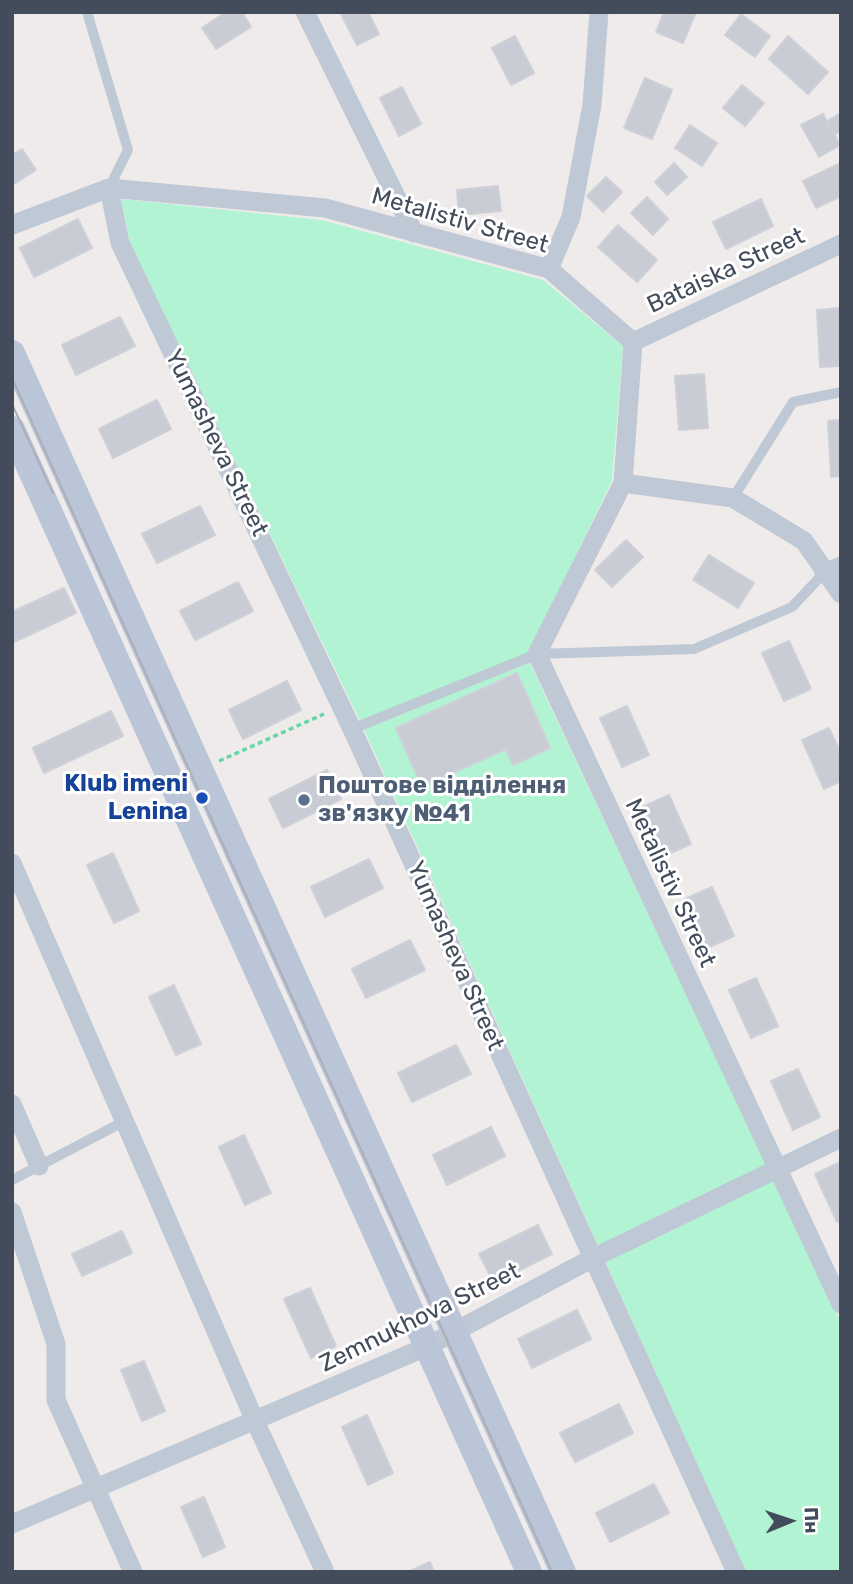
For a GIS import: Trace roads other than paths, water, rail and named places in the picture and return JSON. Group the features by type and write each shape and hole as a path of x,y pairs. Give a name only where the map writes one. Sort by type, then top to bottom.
{"main road":[{"path":"12,353 453,1334 563,1572"},
{"path":"12,429 529,1572"}],"street":[{"path":"305,12 414,233"},
{"path":"548,269 573,205 592,105 599,12"},
{"path":"12,225 109,188"},
{"name":"Metalistiv Street","path":"109,188 325,208 548,269 633,342"},
{"name":"Yumasheva Street","path":"109,188 120,243 352,729 591,1259 736,1572"},
{"name":"Bataiska Street","path":"633,342 841,244"},
{"path":"537,654 623,483 633,342"},
{"path":"623,483 733,498 804,541 835,573 841,594"},
{"name":"Metalistiv Street","path":"537,654 775,1168 841,1304"},
{"path":"12,863 255,1421 325,1572"},
{"path":"12,1104 39,1166"},
{"name":"Zemnukhova Street","path":"12,1524 426,1347 591,1259 841,1138"},
{"path":"12,1212 56,1344 56,1400 133,1572"}],"lane":[{"path":"87,12 128,150 109,188"},
{"path":"733,498 793,402 841,392"},
{"path":"352,729 537,654 694,649 792,607 835,573"},
{"path":"12,1180 125,1121"}],"tram line":[{"path":"12,378 552,1572"},
{"path":"12,404 53,493"}],"place":[{"name":"Klub imeni Lenina","path":"202,798"},
{"name":"Поштове відділення зв'язку №41","path":"304,800"}]}
